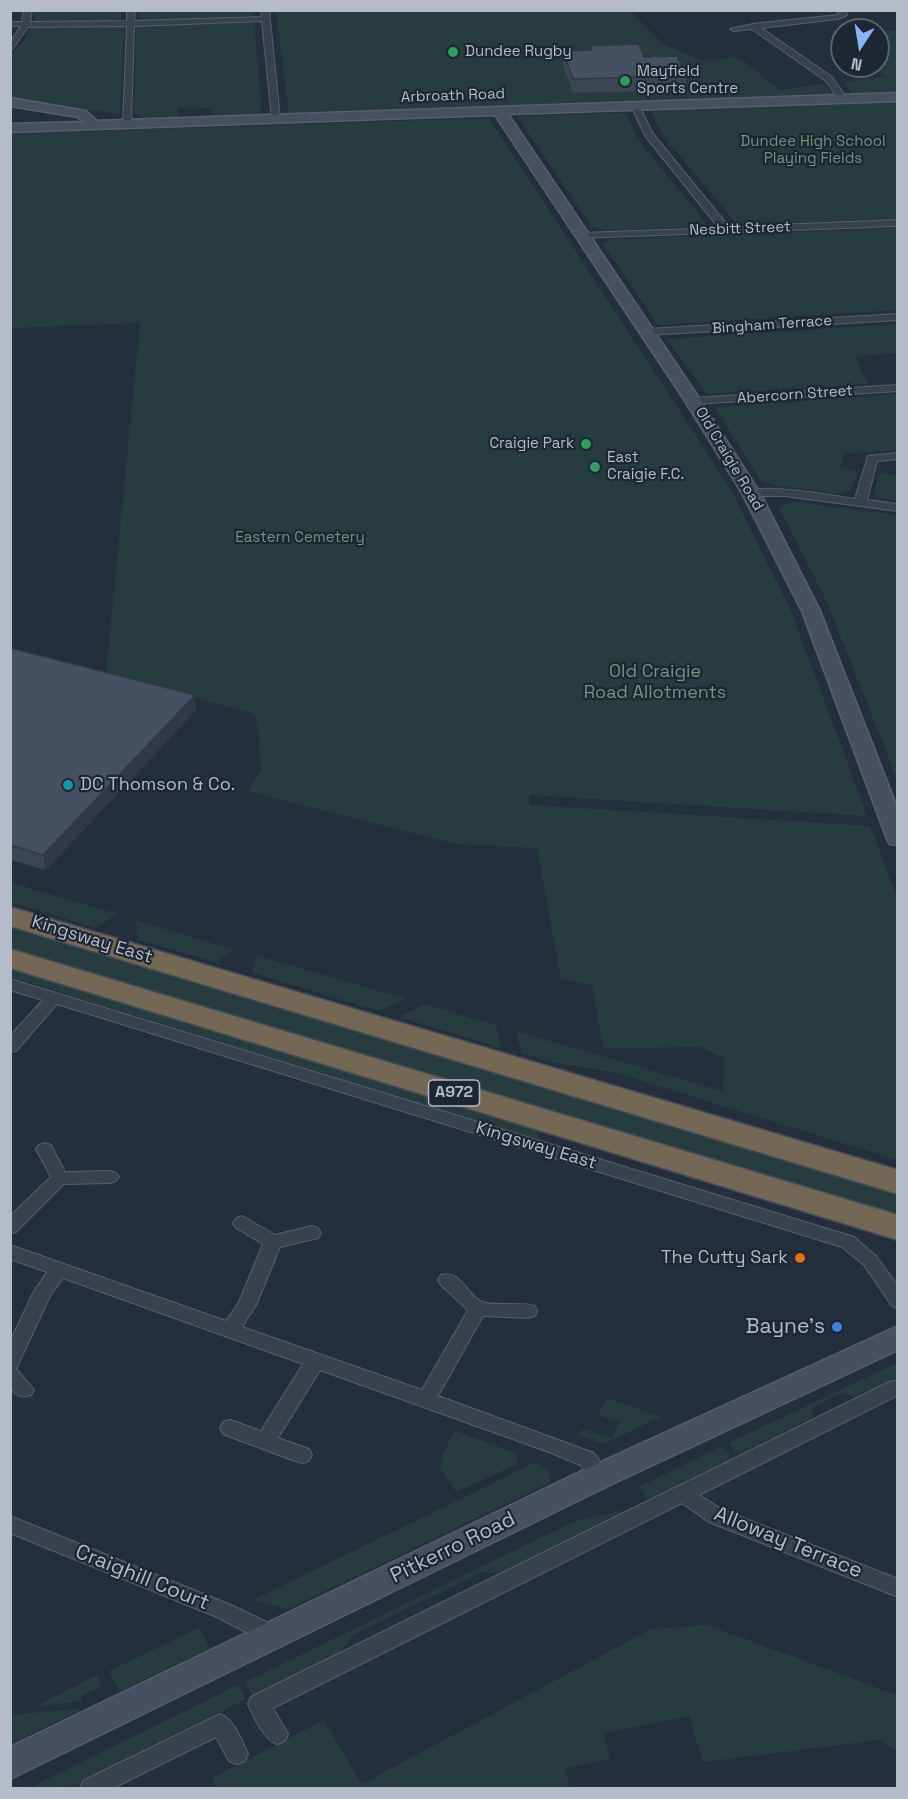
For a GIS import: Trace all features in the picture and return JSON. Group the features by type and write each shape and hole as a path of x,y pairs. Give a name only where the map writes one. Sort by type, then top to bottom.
{"highway":[{"name":"Kingsway East","path":"10,916 897,1182"},
{"name":"Kingsway East","path":"10,958 897,1228"}],"street":[{"path":"10,50 26,24 28,10"},
{"path":"127,124 130,10"},
{"path":"734,29 838,17 843,15 841,10"},
{"path":"10,24 130,23 265,15 276,119"},
{"path":"753,26 829,79 843,99"},
{"name":"Arbroath Road","path":"10,128 897,97"},
{"path":"10,102 82,114 91,120 92,125"},
{"path":"635,106 649,135 726,230"},
{"name":"Old Craigie Road","path":"499,111 693,401 751,493 811,611 897,839"},
{"path":"10,112 51,119 53,122 49,127"},
{"name":"Nesbitt Street","path":"582,236 897,223"},
{"name":"Bingham Terrace","path":"647,332 897,317"},
{"name":"Abercorn Street","path":"693,401 897,388"},
{"path":"860,503 872,458 897,456"},
{"path":"751,493 785,494 897,508"},
{"name":"Kingsway East","path":"10,984 848,1242 862,1250 872,1261 897,1301"},
{"path":"10,1047 54,997"},
{"path":"45,1149 60,1178"},
{"path":"10,1227 60,1178 110,1178"},
{"path":"242,1223 273,1242 312,1233"},
{"path":"229,1331 246,1305 273,1242"},
{"path":"10,1252 587,1459 600,1476"},
{"path":"10,1364 42,1293 59,1270"},
{"path":"447,1280 478,1309 528,1311"},
{"path":"426,1400 478,1309"},
{"name":"Pitkerro Road","path":"10,1764 600,1476 897,1337"},
{"path":"265,1441 315,1361"},
{"path":"10,1375 24,1390"},
{"path":"277,1734 259,1704 896,1387"},
{"path":"230,1428 302,1455"},
{"name":"Alloway Terrace","path":"684,1492 693,1502 717,1516 897,1588"},
{"name":"Craighill Court","path":"10,1524 224,1611 272,1635"},
{"path":"91,1788 220,1724 237,1754"}],"green space":[{"path":"140,10 252,10 253,16 144,20 139,19"},
{"path":"34,11 121,11 121,21 35,22"},
{"name":"Dundee High School Playing Fields","path":"276,11 630,11 663,44 702,61 739,57 779,90 824,84 832,94 289,113"},
{"path":"254,22 262,114 213,116 212,108 178,109 178,117 144,118 134,114 136,26"},
{"path":"124,26 120,114 11,98 11,56 25,39 31,27"},
{"path":"897,30 897,91 851,93 844,82 890,78 890,31"},
{"path":"897,102 897,219 746,225 736,223 664,137 651,111"},
{"path":"626,113 636,137 706,223 700,227 604,230 591,226 517,116"},
{"path":"489,118 730,488 791,611 867,816 529,795 530,805 870,826 897,897 897,1160 617,1073 552,1062 522,1053 515,1031 723,1091 724,1058 701,1047 603,1048 592,985 561,979 537,848 456,844 248,791 261,769 257,717 248,712 106,673 140,323 11,328 10,134"},
{"path":"897,228 897,310 658,325 603,244 611,239"},
{"path":"897,324 897,353 855,356 868,384 710,394 705,392 667,339"},
{"path":"897,394 897,450 844,454 840,467 855,471 857,474 851,488 838,494 772,485 760,480 716,409 718,407"},
{"path":"883,473 897,475 897,501 879,497 874,493 878,476"},
{"path":"793,502 897,515 897,779 826,600 779,508"},
{"path":"11,883 117,914 96,928 11,902"},
{"path":"135,920 235,950 215,962 138,940"},
{"path":"10,924 897,1190 897,1218 11,948"},
{"path":"256,955 406,999 379,1011 253,973"},
{"path":"10,966 508,1119 540,1133 536,1140 11,977"},
{"path":"424,1004 496,1025 501,1048 399,1017"},
{"path":"897,1363 897,1385 889,1381 853,1397 841,1393 814,1407 811,1418 737,1454 728,1443"},
{"path":"607,1398 661,1417 603,1444 576,1435 584,1429 612,1438 619,1422 598,1415"},
{"path":"455,1431 516,1453 517,1464 456,1492 440,1468 443,1453"},
{"path":"722,1446 731,1457 648,1499 639,1487"},
{"path":"536,1462 549,1472 551,1482 288,1609 253,1600"},
{"path":"630,1509 500,1573 482,1572 353,1635 338,1656 253,1696 245,1682 575,1521"},
{"path":"707,1625 897,1695 897,1751 879,1740 703,1762 689,1716 604,1733 610,1759 565,1768 570,1786 561,1788 217,1788 212,1778 324,1720 362,1784 651,1629"},
{"path":"199,1628 210,1648 119,1692 109,1671"},
{"path":"97,1675 102,1686 81,1696 82,1701 36,1706"},
{"path":"238,1685 246,1699 74,1786 29,1788"},
{"path":"83,1709 11,1744 11,1718 18,1714"}],"building":[{"path":"639,44 644,57 677,56 686,76 573,79 563,51 592,50 590,46"},
{"name":"DC Thomson & Co.","path":"10,648 195,695 43,855 10,845"}],"place":[{"name":"Dundee Rugby","path":"453,52"},
{"name":"Mayfield Sports Centre","path":"625,81"},
{"name":"Craigie Park","path":"586,444"},
{"name":"East Craigie F.C.","path":"595,467"},
{"name":"DC Thomson & Co.","path":"68,785"},
{"name":"The Cutty Sark","path":"800,1258"},
{"name":"Bayne's","path":"837,1327"}],"park label":[{"name":"Eastern Cemetery","path":"300,538"},
{"name":"Old Craigie Road Allotments","path":"655,682"}]}
